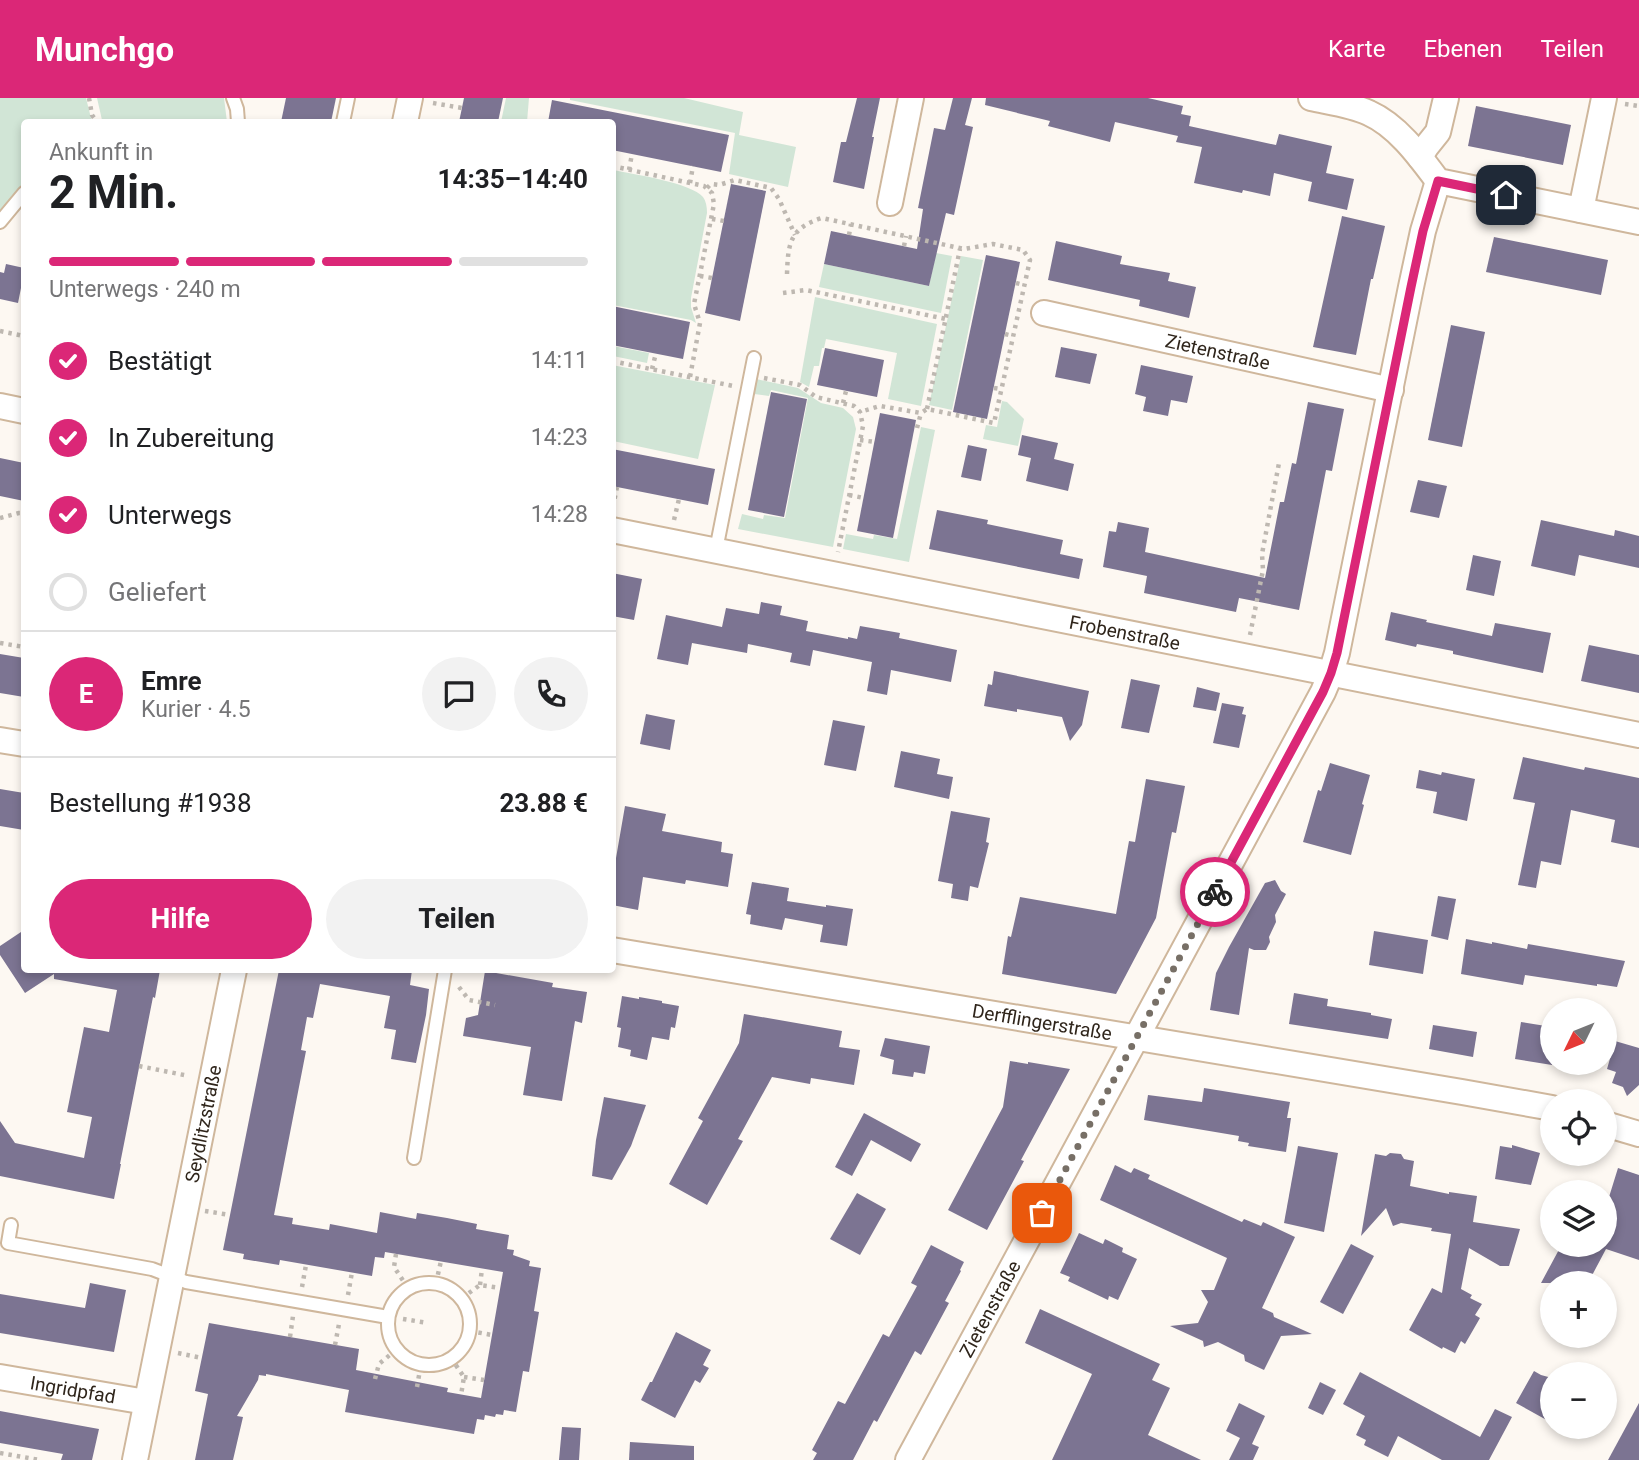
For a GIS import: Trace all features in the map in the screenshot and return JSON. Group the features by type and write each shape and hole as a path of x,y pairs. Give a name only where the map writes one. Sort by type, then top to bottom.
{"street":[{"path":"890,203 911,98"},
{"path":"1420,157 1438,132 1446,98"},
{"path":"1581,211 1604,98"},
{"path":"1320,99 1368,112 1395,132 1420,157 1438,181 1639,222"},
{"path":"407,119 422,101"},
{"name":"Zietenstraße","path":"908,1460 1331,673 1423,231 1438,181"},
{"name":"Zietenstraße","path":"1044,313 1391,390"},
{"path":"0,406 21,410"},
{"name":"Frobenstraße","path":"616,531 1639,735"},
{"path":"0,740 21,744"},
{"name":"Derfflingerstraße","path":"616,951 1540,1106"},
{"name":"Seydlitzstraße","path":"135,1460 233,973"},
{"path":"1617,1128 1639,1134"},
{"name":"Ingridpfad","path":"0,1377 146,1402"}],"lane":[{"path":"233,98 238,119"},
{"path":"344,119 348,98"},
{"path":"0,222 21,197"},
{"path":"716,551 754,358"},
{"path":"414,1158 445,973"},
{"path":"11,1225 8,1243 152,1269 186,1282 388,1317"},
{"path":"424,1283 436,1283 450,1288 462,1298 467,1308 470,1331 464,1346 451,1358 433,1365 421,1364 408,1360 391,1341 388,1317 392,1304 408,1288 424,1283"}],"path":[{"path":"89,98 95,119"},
{"path":"422,101 462,108"},
{"path":"629,170 632,154"},
{"path":"690,183 693,166"},
{"path":"616,167 704,186 712,193 712,219 694,304 700,323 690,377"},
{"path":"707,188 710,184 719,185 735,180 772,188 795,235"},
{"path":"787,274 788,248 795,235 806,223 822,218 960,248 993,244 1023,250 1030,260 994,424 927,409"},
{"path":"712,219 724,221"},
{"path":"849,235 851,224"},
{"path":"904,246 906,236"},
{"path":"917,428 921,413 927,409 960,248"},
{"path":"700,276 712,278"},
{"path":"1016,283 1024,285"},
{"path":"783,293 806,290 946,319"},
{"path":"0,331 21,335"},
{"path":"1005,334 1013,336"},
{"path":"652,369 656,353"},
{"path":"616,362 748,389"},
{"path":"750,375 800,385 816,397 854,406 860,412 863,426 838,553"},
{"path":"994,388 1001,389"},
{"path":"843,403 846,391"},
{"path":"860,412 880,406 921,413"},
{"path":"860,440 875,442"},
{"path":"1250,636 1279,463"},
{"path":"616,492 617,487"},
{"path":"849,495 864,498"},
{"path":"674,520 679,499"},
{"path":"0,518 21,514"},
{"path":"0,643 21,646"},
{"path":"457,984 469,1000 495,1005"},
{"path":"139,1066 190,1076"},
{"path":"213,1212 230,1215"},
{"path":"396,1254 394,1267 408,1288"},
{"path":"436,1283 441,1261"},
{"path":"480,1285 482,1269"},
{"path":"462,1298 480,1285 500,1288"},
{"path":"388,1317 428,1323"},
{"path":"470,1331 492,1335"},
{"path":"375,1379 379,1364 397,1349"},
{"path":"185,1354 202,1357"},
{"path":"451,1358 464,1377 461,1395"},
{"path":"417,1387 421,1364"},
{"path":"464,1377 484,1380"},
{"path":"0,1453 40,1460"}],"green space":[{"path":"0,98 86,98 91,119 21,119 21,204 0,229"},
{"path":"97,98 224,98 227,119 102,119"},
{"path":"506,98 529,98 527,119 502,119"},
{"path":"570,98 684,98 743,112 739,135 796,147 788,187 729,174 735,133"},
{"path":"616,171 675,183 697,192 704,199 707,213 691,298 696,323 616,306"},
{"path":"936,253 952,256 941,313 819,287 824,264 929,286"},
{"path":"961,256 983,260 952,410 929,405"},
{"path":"815,297 937,324 921,406 888,399 897,353 826,339 819,366 814,366 809,387 800,382"},
{"path":"616,347 649,353 647,363 616,357"},
{"path":"616,366 715,385 698,459 616,442"},
{"path":"756,379 798,388 821,403 843,408 853,417 856,429 833,547 738,529 742,514 763,519 764,515 785,518 808,398 771,390 769,396 754,394"},
{"path":"1002,401 1007,402 1024,419 1018,446 983,439 986,425 997,427"},
{"path":"921,427 935,430 909,562 843,549 846,534 873,539 874,535 897,539"}],"building":[{"path":"286,98 336,98 332,119 282,119"},
{"path":"464,98 503,98 499,119 460,119"},
{"path":"857,98 880,98 864,189 833,182 841,142 846,142"},
{"path":"953,98 972,98 965,125 973,127 954,215 946,213 929,286 824,264 831,231 917,249 923,209 918,208 934,128 945,130"},
{"path":"986,98 1148,98 1183,106 1181,114 1191,116 1189,126 1276,145 1279,134 1332,146 1326,173 1354,179 1347,210 1308,201 1312,182 1274,173 1270,196 1194,183 1202,147 1176,142 1178,136 1115,122 1110,142 1048,126 1050,121 985,105"},
{"path":"552,100 729,135 721,172 616,151 616,119 549,119"},
{"path":"1476,106 1571,125 1563,165 1468,146"},
{"path":"731,184 766,191 740,321 705,313"},
{"path":"1342,216 1385,226 1356,355 1313,347"},
{"path":"1494,237 1608,260 1601,295 1486,272"},
{"path":"1056,241 1122,256 1120,264 1170,273 1168,281 1196,287 1189,318 1139,306 1140,300 1048,280"},
{"path":"986,255 1020,262 987,419 953,412"},
{"path":"6,264 21,267 18,303 0,299 0,272 4,273"},
{"path":"616,307 690,322 683,359 616,346"},
{"path":"1451,325 1485,332 1462,447 1428,440"},
{"path":"1061,347 1097,354 1090,384 1055,377"},
{"path":"825,348 884,360 877,397 817,385"},
{"path":"1141,365 1193,376 1187,403 1171,400 1168,416 1143,411 1146,397 1135,394"},
{"path":"771,392 807,399 784,517 748,510"},
{"path":"1308,402 1344,409 1332,471 1326,470 1299,610 1239,598 1236,612 1144,593 1147,576 1103,567 1109,531 1116,532 1118,522 1149,528 1145,552 1265,578 1280,502 1284,502 1292,463 1296,464"},
{"path":"880,413 916,420 893,538 857,531"},
{"path":"1022,435 1058,443 1054,459 1074,464 1068,491 1026,481 1031,458 1018,455"},
{"path":"968,445 987,449 981,481 961,477"},
{"path":"616,450 715,469 708,505 616,487"},
{"path":"0,458 21,462 21,500 0,496"},
{"path":"1418,480 1447,486 1439,518 1410,512"},
{"path":"937,510 1063,540 1060,554 1083,559 1079,579 929,549"},
{"path":"1541,520 1614,536 1615,530 1639,536 1639,568 1579,555 1575,576 1531,566"},
{"path":"1473,555 1501,561 1494,596 1466,590"},
{"path":"616,574 642,579 634,620 616,617"},
{"path":"761,602 782,606 780,615 808,621 806,631 857,639 860,626 900,633 899,638 957,650 951,682 891,670 887,695 867,691 872,662 813,650 810,666 790,662 792,653 748,644 747,653 692,643 688,665 657,659 666,615 722,627 726,608 759,614"},
{"path":"1391,612 1492,636 1495,623 1551,633 1543,673 1453,654 1453,651 1385,640"},
{"path":"1589,645 1639,655 1639,693 1581,681"},
{"path":"0,654 21,658 21,696 0,693"},
{"path":"994,671 1089,691 1082,725 1070,741 1062,717 984,706 988,684 992,685"},
{"path":"1131,679 1160,685 1149,733 1121,728"},
{"path":"1197,687 1220,693 1216,711 1193,707"},
{"path":"1222,703 1244,707 1242,714 1246,715 1239,748 1213,743"},
{"path":"646,714 675,720 670,750 640,744"},
{"path":"833,720 865,726 856,771 824,765"},
{"path":"901,751 940,759 937,774 953,777 949,799 894,787"},
{"path":"1523,757 1639,778 1639,848 1611,842 1615,820 1571,810 1561,865 1541,861 1536,888 1518,885 1535,803 1513,799"},
{"path":"1330,763 1370,775 1351,855 1303,842 1318,790 1321,791"},
{"path":"1419,770 1475,779 1467,821 1433,813 1437,792 1416,788"},
{"path":"1146,779 1185,786 1176,833 1172,832 1156,918 1116,994 1002,974 1008,936 1011,937 1020,897 1116,914 1129,841 1135,842"},
{"path":"0,789 21,792 21,830 0,826"},
{"path":"625,806 666,814 662,831 722,842 721,852 733,854 728,887 643,877 638,910 616,906 616,858"},
{"path":"951,811 990,818 986,842 989,843 978,888 970,886 968,901 951,898 953,884 938,881"},
{"path":"1275,880 1286,894 1275,915 1276,922 1266,950 1249,948 1239,1015 1210,1010 1216,973 1229,947 1265,883"},
{"path":"752,882 789,888 787,901 853,909 847,946 820,942 823,925 785,918 782,930 750,924 751,915 746,914"},
{"path":"1438,896 1456,899 1448,940 1431,936"},
{"path":"1374,931 1428,940 1423,974 1369,965"},
{"path":"21,932 21,973 159,973 114,1199 0,1176 0,1121 15,1143 84,1158 92,1117 67,1112 84,1027 109,1032 117,990 54,979 54,974 25,993 0,955 0,946"},
{"path":"1466,939 1527,949 1528,944 1625,961 1617,987 1525,975 1523,985 1461,974"},
{"path":"278,973 412,973 410,985 429,989 416,1063 391,1059 396,1030 384,1028 390,996 320,984 313,1018 307,1017 301,1050 306,1051 274,1215 293,1218 292,1224 329,1230 330,1224 377,1233 380,1212 416,1219 417,1213 477,1224 476,1229 509,1235 507,1249 514,1250 513,1255 530,1261 529,1266 541,1268 534,1311 539,1312 529,1372 523,1371 516,1412 504,1410 503,1415 485,1415 484,1420 477,1419 474,1434 345,1412 349,1390 266,1374 259,1375 237,1416 243,1417 233,1460 195,1460 208,1394 195,1391 209,1323 359,1349 356,1370 448,1388 447,1392 481,1398 503,1272 385,1252 384,1258 375,1257 372,1276 280,1260 279,1265 243,1259 244,1254 223,1250"},
{"path":"485,973 553,983 552,987 587,992 582,1023 575,1021 562,1101 523,1095 531,1047 463,1036 466,1018 478,1015"},
{"path":"1294,993 1328,999 1327,1006 1392,1019 1388,1039 1289,1024"},
{"path":"622,996 679,1006 675,1028 671,1027 669,1040 652,1037 647,1060 630,1056 631,1050 618,1047 621,1028 617,1027"},
{"path":"744,1014 842,1031 839,1047 860,1050 854,1085 811,1078 810,1084 772,1077 738,1139 743,1141 707,1205 669,1184 703,1121 698,1118 739,1043"},
{"path":"1521,1022 1540,1025 1540,1063 1515,1059"},
{"path":"1433,1025 1477,1032 1473,1057 1429,1049"},
{"path":"885,1038 930,1046 925,1074 914,1072 913,1077 892,1074 894,1060 880,1056"},
{"path":"1617,1042 1639,1048 1639,1085 1627,1096 1623,1087 1612,1083 1617,1075"},
{"path":"1010,1061 1070,1069 987,1230 948,1210 1003,1107"},
{"path":"1204,1088 1290,1102 1287,1118 1291,1118 1286,1152 1248,1146 1249,1143 1238,1141 1239,1136 1144,1120 1148,1095 1202,1102"},
{"path":"604,1097 646,1105 631,1146 612,1180 592,1176"},
{"path":"864,1113 921,1144 911,1162 871,1140 852,1176 835,1167"},
{"path":"1512,1145 1540,1153 1531,1185 1495,1179 1500,1146 1512,1148"},
{"path":"1298,1146 1338,1153 1324,1232 1284,1223"},
{"path":"1390,1153 1401,1154 1404,1159 1414,1161 1410,1186 1449,1194 1477,1196 1473,1222 1520,1229 1509,1266 1500,1266 1469,1248 1461,1289 1482,1304 1475,1315 1480,1318 1465,1344 1461,1341 1455,1353 1443,1347 1442,1349 1409,1330 1432,1288 1442,1293 1451,1234 1401,1223 1393,1226 1386,1208 1361,1236 1375,1154 1386,1156"},
{"path":"1115,1165 1131,1173 1134,1168 1150,1175 1148,1179 1242,1222 1244,1219 1261,1226 1263,1222 1295,1237 1262,1308 1273,1313 1274,1317 1312,1334 1281,1336 1264,1370 1245,1361 1244,1355 1218,1342 1204,1347 1203,1341 1170,1326 1198,1323 1208,1302 1201,1290 1214,1290 1227,1258 1100,1200"},
{"path":"1618,1168 1639,1175 1639,1260 1617,1253 1617,1180 1614,1180"},
{"path":"857,1193 886,1209 860,1255 830,1239"},
{"path":"1079,1233 1103,1244 1105,1239 1137,1259 1118,1300 1109,1296 1108,1300 1068,1281 1070,1277 1060,1273"},
{"path":"1351,1244 1374,1256 1343,1314 1320,1302"},
{"path":"931,1245 964,1262 945,1301 949,1303 921,1355 915,1351 853,1460 813,1460 817,1453 812,1450 838,1401 845,1404 883,1334 889,1337 917,1286 911,1283"},
{"path":"1555,1257 1602,1257 1594,1271 1547,1271"},
{"path":"90,1283 126,1290 114,1352 0,1333 0,1294 85,1308"},
{"path":"1040,1309 1160,1364 1152,1380 1170,1388 1148,1435 1201,1460 1052,1460 1092,1374 1025,1343"},
{"path":"676,1332 711,1350 703,1365 709,1368 700,1383 695,1380 675,1418 641,1400"},
{"path":"1534,1371 1540,1374 1540,1416 1516,1403"},
{"path":"1360,1372 1480,1437 1495,1409 1512,1417 1489,1460 1442,1460 1398,1436 1388,1457 1364,1445 1366,1440 1356,1435 1365,1416 1343,1404"},
{"path":"1320,1382 1336,1390 1323,1415 1308,1408"},
{"path":"1239,1403 1265,1416 1252,1444 1259,1447 1253,1460 1229,1460 1240,1438 1226,1431"},
{"path":"1639,1403 1639,1460 1608,1460"},
{"path":"0,1411 99,1429 92,1460 61,1460 63,1454 0,1443"},
{"path":"562,1427 581,1428 579,1460 559,1460"},
{"path":"630,1442 694,1446 694,1460 629,1460"}],"way so far":[{"path":"1042,1213 1215,892"}],"route":[{"path":"1215,892 1331,673 1423,231 1438,181 1506,195"}]}
